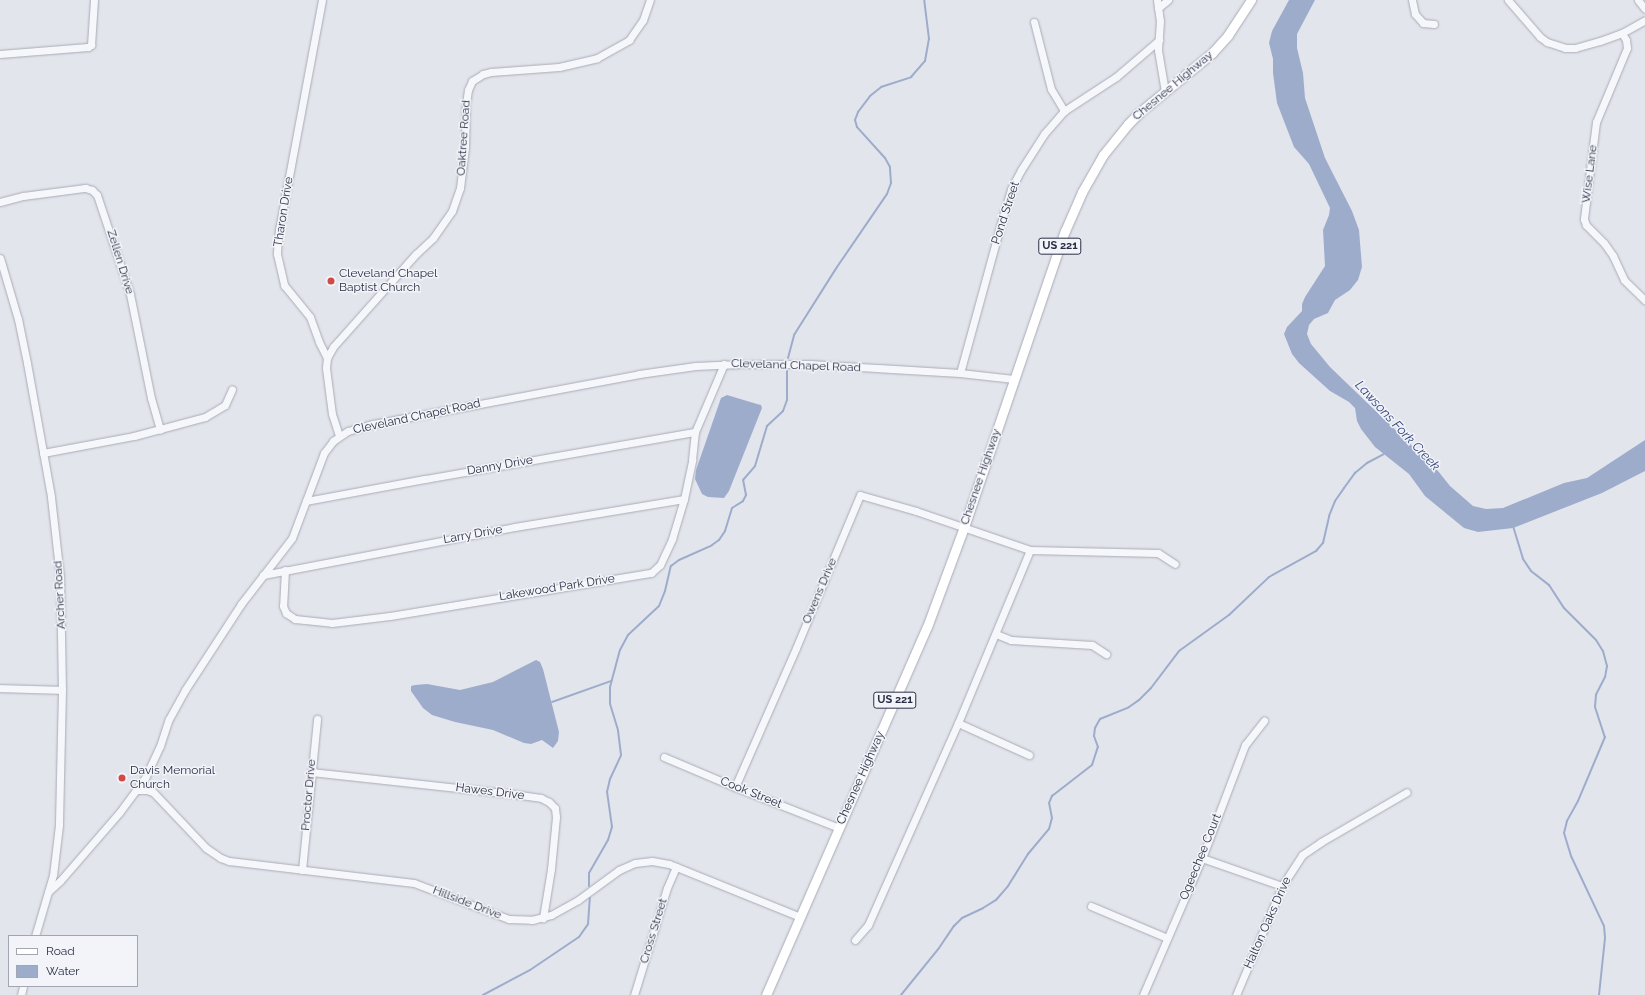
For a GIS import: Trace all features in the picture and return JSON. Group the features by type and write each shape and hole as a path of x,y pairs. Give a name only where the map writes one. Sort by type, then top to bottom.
{"main road":[{"name":"Chesnee Highway","path":"766,995 927,627 964,527 1065,231 1082,192 1103,156 1120,134 1140,112 1212,53 1228,35 1251,0"}],"street":[{"path":"0,54 88,47 93,42 94,0"},
{"name":"Tharon Drive","path":"322,0 279,229 277,254 284,284 310,317 319,342 327,358 326,368 331,408 339,436"},
{"name":"Oaktree Road","path":"327,358 333,347 416,254 433,238 452,211 460,188 465,147 466,104 468,90 472,81 483,74 491,72 559,67 583,63 597,58 629,40 643,20 650,0"},
{"path":"1157,0 1160,21 1158,50 1165,92"},
{"path":"1158,8 1168,0"},
{"path":"1412,0 1415,14 1423,23 1434,24"},
{"path":"1508,0 1540,37 1556,46 1570,48 1584,46 1622,33 1645,20"},
{"path":"1638,0 1645,10"},
{"path":"1034,22 1051,89 1064,111"},
{"name":"Wise Lane","path":"1622,33 1626,40 1627,48 1596,122 1584,219 1586,225 1604,243 1613,256 1624,280 1645,300"},
{"name":"Pond Street","path":"960,373 1011,189 1032,152 1044,134 1064,111 1116,77 1159,40"},
{"name":"Zellen Drive","path":"0,202 30,195 85,188 92,190 98,195 130,294 151,398 160,430"},
{"name":"Archer Road","path":"0,258 3,281 23,341 55,524 62,603 62,690 58,841 54,870 35,935"},
{"name":"Cleveland Chapel Road","path":"48,892 60,881 137,790 154,763 169,719 185,690 225,626 292,538 324,453 339,436 353,429 373,424 631,375 724,364 809,364 960,373 1014,379"},
{"name":"Lakewood Park Drive","path":"285,570 283,606 286,613 295,619 322,623 343,623 645,575 656,570 663,560 684,500 692,460 695,432 724,364"},
{"path":"43,453 160,430 205,417 225,405 232,389"},
{"name":"Danny Drive","path":"306,501 695,432"},
{"name":"Owens Drive","path":"735,787 796,648 860,495 872,497 964,527"},
{"name":"Larry Drive","path":"263,575 515,527 684,500"},
{"path":"964,527 1030,550 1158,553 1175,564"},
{"path":"855,940 868,925 958,723 1030,550"},
{"path":"996,634 1011,640 1092,645 1106,654"},
{"path":"0,688 62,690"},
{"name":"Proctor Drive","path":"302,870 317,720"},
{"name":"Ogeechee Court","path":"1143,995 1202,858 1245,745 1264,721"},
{"path":"958,723 1029,754"},
{"name":"Cook Street","path":"664,757 839,828"},
{"name":"Hawes Drive","path":"311,772 513,794 542,798 550,802 555,808 556,817 551,869 543,918"},
{"name":"Hillside Drive","path":"137,790 153,792 206,848 220,858 238,863 414,884 510,919 521,921 543,918 572,904 627,866 652,861 676,867 800,917"},
{"name":"Halton Oaks Drive","path":"1236,995 1282,886 1302,855 1321,842 1407,792"},
{"path":"1202,858 1282,886"},
{"name":"Cross Street","path":"634,995 667,888 676,867"},
{"path":"1091,906 1167,938"}],"water":[{"path":"1289,0 1315,0 1297,34 1297,48 1303,73 1305,98 1325,158 1352,211 1359,230 1362,267 1358,280 1350,290 1335,300 1328,313 1314,319 1309,325 1307,334 1311,344 1330,367 1438,471 1450,486 1473,506 1486,509 1503,508 1564,483 1587,478 1645,440 1645,471 1602,493 1513,528 1478,532 1464,528 1425,496 1409,474 1375,447 1361,429 1357,421 1355,408 1349,402 1330,391 1299,363 1292,354 1284,334 1287,327 1302,311 1302,304 1305,297 1325,266 1323,230 1330,208 1309,164 1294,147 1277,103 1273,73 1273,59 1269,43 1272,31"},
{"path":"727,395 761,405 762,408 729,491 724,498 708,497 702,494 695,479 696,470 721,398"},
{"path":"536,660 540,662 543,669 559,732 558,741 553,748 542,740 531,744 524,743 493,730 455,722 432,715 423,708 411,691 411,686 415,685 427,684 460,690 493,682"}],"waterway":[{"path":"788,358 794,335 837,267 887,194 891,183 890,167 885,158 857,127 855,120 858,112 870,96 881,87 911,77 925,61 929,39 924,0"},
{"path":"589,886 589,873 608,840 612,827 607,792 610,779 621,755 618,730 610,703 610,687 620,650 628,635 659,606 665,591 671,566 679,560 712,545 719,540 725,531 732,508 743,501 746,495 743,480 755,466 767,426 783,411 787,400 787,369"},
{"path":"901,995 939,948 954,926 962,918 996,900 1008,886 1028,854 1049,829 1052,818 1049,803 1052,796 1092,765 1098,747 1094,736 1095,728 1100,719 1129,707 1139,700 1151,688 1179,651 1229,615 1269,577 1316,551 1323,543 1329,516 1335,501 1344,488 1355,473 1367,463 1384,454"},
{"path":"1513,526 1523,559 1531,571 1549,585 1564,608 1596,640 1603,651 1607,666 1605,677 1596,695 1595,707 1605,737 1578,801 1567,821 1564,833 1571,856 1604,926 1605,938 1599,995"},
{"path":"552,702 611,681"},
{"path":"483,995 530,970 579,937 588,924 590,898"}],"place":[{"name":"Cleveland Chapel Baptist Church","path":"331,281"},
{"name":"Davis Memorial Church","path":"122,778"}],"water label":[{"name":"Lawsons Fork Creek","path":"1397,426"}]}
